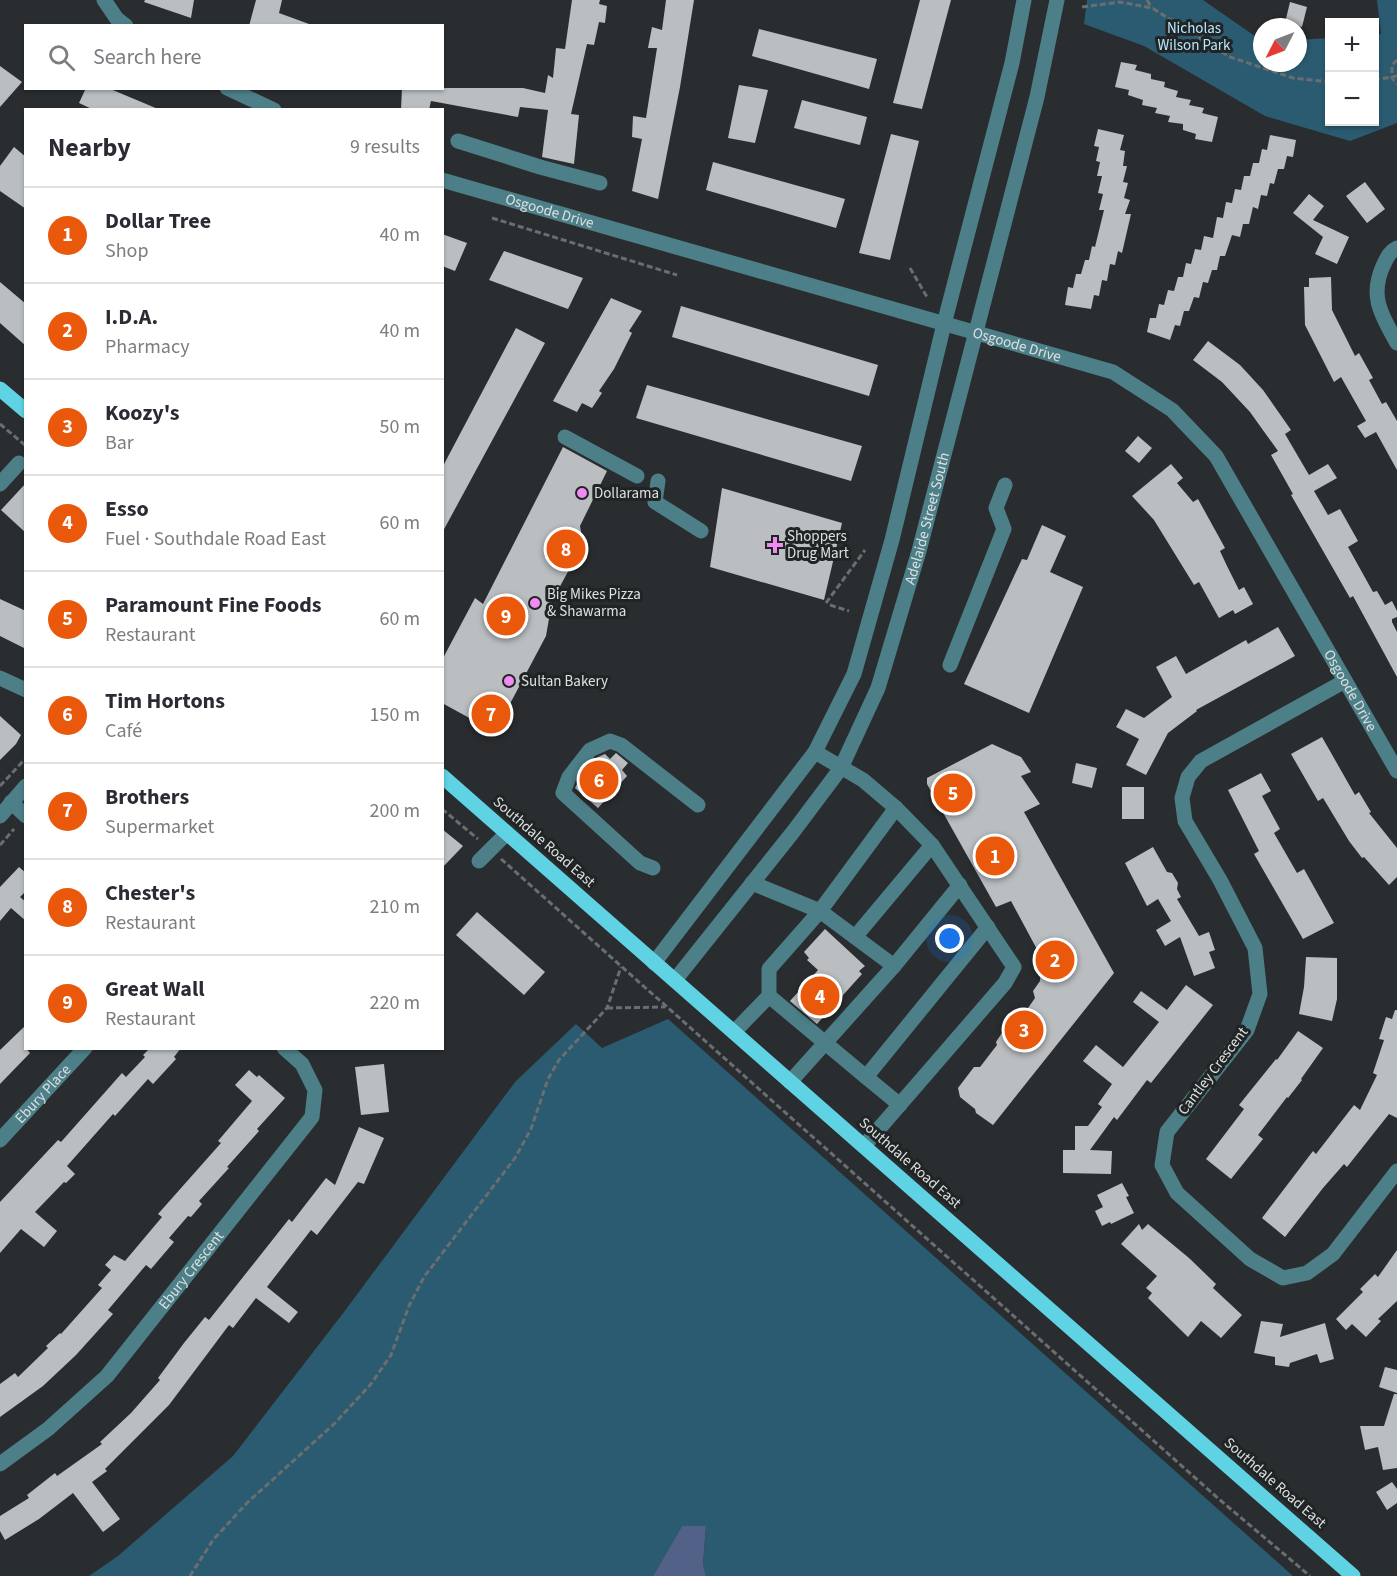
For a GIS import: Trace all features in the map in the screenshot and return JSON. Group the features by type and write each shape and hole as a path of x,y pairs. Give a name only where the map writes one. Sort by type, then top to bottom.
{"main road":[{"path":"0,389 24,409"},
{"name":"Southdale Road East","path":"444,778 1353,1576"}],"street":[{"path":"104,0 117,19 123,24"},
{"name":"Adelaide Street South","path":"654,963 815,752 854,674 892,540 944,324 1012,63 1024,0"},
{"name":"Adelaide Street South","path":"675,980 841,768 878,688 919,551 1037,97 1057,0"},
{"path":"231,90 270,108"},
{"path":"458,141 600,183"},
{"name":"Osgoode Drive","path":"444,181 1113,372 1173,410 1216,456 1397,771"},
{"path":"1397,248 1390,252 1376,281 1379,311 1397,343"},
{"path":"565,437 637,476"},
{"path":"0,484 19,463"},
{"path":"658,481 655,502 701,531"},
{"path":"950,665 1004,529 996,508 1005,485"},
{"path":"0,678 24,689"},
{"name":"Cantley Crescent","path":"1345,681 1201,761 1188,777 1182,798 1185,821 1220,880 1255,948 1260,994 1247,1030 1167,1132 1162,1165 1177,1193 1250,1259 1282,1278 1307,1273 1333,1254 1397,1171"},
{"path":"653,868 640,863 563,793 569,777 590,750 610,741 621,745 698,805"},
{"path":"815,752 863,780 896,808 932,845 1014,967 1005,982 864,1146"},
{"path":"0,816 24,788"},
{"path":"11,802 24,814"},
{"path":"734,1032 769,996 769,969 820,911 896,808"},
{"path":"485,855 507,833"},
{"path":"855,938 932,845"},
{"path":"752,883 820,911 894,966"},
{"path":"790,1082 894,966 960,885"},
{"path":"866,1077 988,927"},
{"path":"769,996 900,1105"},
{"name":"Ebury Place","path":"0,1140 84,1050"},
{"name":"Ebury Crescent","path":"0,1464 48,1429 107,1376 312,1117 315,1090 302,1064 286,1050"}],"path":[{"path":"1147,0 1152,8"},
{"path":"1082,7 1120,2 1152,8 1230,57 1293,78 1325,82"},
{"path":"1397,60 1392,64 1392,78 1397,84"},
{"path":"1379,79 1397,76"},
{"path":"492,218 677,275"},
{"path":"910,268 927,297"},
{"path":"0,424 24,444"},
{"path":"826,603 865,550"},
{"path":"830,605 849,611"},
{"path":"0,786 24,760"},
{"path":"444,811 485,855 666,1007 1194,1477 1310,1576"},
{"path":"0,845 14,829"},
{"path":"190,1576 213,1540 247,1503 335,1423 371,1384 391,1355 409,1305 424,1277 515,1158 531,1129 548,1079 559,1060 607,1008 621,968"},
{"path":"607,1008 666,1007"}],"green space":[{"name":"Nicholas Wilson Park","path":"1087,0 1203,0 1253,35 1253,72 1307,72 1307,39 1325,38 1325,126 1379,126 1379,34 1381,34 1377,0 1397,0 1397,123 1350,141 1265,116 1144,46 1084,24"},
{"path":"668,1019 1293,1576 706,1576 703,1564 706,1526 682,1526 653,1576 89,1576 118,1556 233,1456 344,1312 515,1082 576,1024 602,1048"}],"shaded area":[{"path":"682,1526 706,1526 703,1564 706,1576 653,1576"}],"building":[{"path":"145,0 194,0 191,18 144,2"},
{"path":"256,0 282,0 279,13 309,24 250,24"},
{"path":"572,0 600,0 599,4 607,6 605,23 599,22 594,45 587,44 571,114 579,115 574,164 542,157 548,110 520,107 518,117 431,101 429,108 401,108 402,90 523,88 545,93 548,75 553,78 556,48 565,49"},
{"path":"666,0 694,0 658,199 632,191 642,139 632,137 633,116 646,118 657,48 648,48 652,27 662,30"},
{"path":"920,0 951,0 922,109 893,103"},
{"path":"1290,2 1307,7 1304,18 1286,18"},
{"path":"759,29 877,59 869,89 752,56"},
{"path":"1121,62 1137,65 1135,70 1151,74 1151,79 1165,82 1164,87 1178,91 1176,97 1191,100 1189,105 1204,108 1202,113 1218,117 1212,142 1195,139 1196,134 1183,130 1183,124 1168,122 1170,116 1155,113 1157,108 1142,105 1143,100 1128,95 1129,90 1115,87"},
{"path":"0,66 22,82 0,107"},
{"path":"739,85 768,90 755,143 728,138"},
{"path":"85,90 113,90 156,108 90,108 79,103"},
{"path":"802,100 867,117 860,145 794,128"},
{"path":"1098,129 1124,135 1120,150 1125,151 1123,166 1127,166 1123,182 1128,183 1124,198 1130,200 1125,214 1131,214 1122,253 1118,251 1115,265 1110,264 1107,281 1102,280 1099,296 1094,295 1091,309 1065,305 1068,287 1073,288 1076,274 1081,274 1085,260 1089,260 1092,246 1095,247 1104,210 1099,210 1103,194 1098,193 1102,176 1097,176 1100,162 1096,161 1099,147 1094,146"},
{"path":"891,134 919,141 890,260 859,253"},
{"path":"1270,135 1296,140 1293,157 1287,156 1284,169 1278,169 1274,184 1270,183 1267,196 1261,195 1258,209 1253,207 1249,224 1243,224 1240,237 1232,235 1225,256 1220,256 1217,270 1212,270 1208,283 1203,282 1199,298 1194,297 1189,311 1184,311 1180,326 1175,325 1170,340 1147,332 1150,318 1156,318 1159,304 1164,305 1168,290 1174,291 1178,277 1183,277 1186,263 1191,264 1195,249 1201,250 1204,236 1213,238 1217,217 1223,218 1226,202 1232,203 1235,189 1241,190 1244,176 1250,176 1253,163 1259,163 1262,149 1267,150"},
{"path":"14,147 24,155 24,208 0,191 0,166"},
{"path":"713,162 845,199 836,228 706,190"},
{"path":"1365,182 1385,209 1367,223 1346,196"},
{"path":"1309,194 1324,206 1313,220 1349,237 1337,264 1315,254 1323,237 1293,213"},
{"path":"444,235 467,243 455,271 444,267"},
{"path":"504,251 583,278 568,309 489,280"},
{"path":"1331,277 1332,310 1355,356 1359,353 1373,378 1369,380 1382,404 1386,402 1397,421 1397,470 1376,432 1365,438 1357,426 1366,421 1341,377 1334,382 1305,325 1304,287 1309,287 1309,278"},
{"path":"0,282 24,302 24,344 0,323"},
{"path":"611,298 642,311 629,331 632,333 614,369 599,391 602,393 592,408 582,403 577,412 553,401"},
{"path":"681,306 878,365 869,396 672,337"},
{"path":"516,328 545,343 444,529 444,464"},
{"path":"1208,341 1240,365 1263,390 1291,430 1285,434 1309,475 1328,464 1337,478 1314,491 1328,515 1340,509 1358,541 1348,547 1373,592 1377,591 1385,605 1392,601 1397,611 1397,617 1392,619 1392,622 1397,632 1397,677 1353,596 1350,598 1291,495 1293,494 1271,455 1278,451 1250,412 1222,382 1193,360"},
{"path":"647,385 862,446 851,481 636,418"},
{"path":"1138,436 1152,448 1139,463 1125,451"},
{"path":"563,447 607,471 580,526 583,544 552,601 546,636 495,732 444,704 444,656 475,598 483,604"},
{"path":"1171,464 1183,478 1177,483 1193,502 1198,499 1225,548 1220,551 1239,590 1244,587 1253,604 1235,614 1233,610 1219,618 1199,582 1194,585 1154,520 1132,496"},
{"path":"24,485 24,531 1,510"},
{"name":"Shoppers Drug Mart","path":"722,488 842,523 824,600 710,567"},
{"path":"1042,525 1066,536 1050,572 1083,587 1029,713 964,684 1022,559 1027,560"},
{"path":"0,599 24,610 24,648 0,636"},
{"path":"1278,627 1295,656 1196,710 1168,733 1146,775 1126,765 1139,739 1116,727 1126,709 1144,718 1172,697 1156,667 1176,656 1186,674 1246,640 1248,644"},
{"path":"0,716 21,735 16,744 0,760"},
{"path":"1322,737 1355,795 1359,792 1371,812 1369,813 1397,848 1397,877 1389,885 1364,857 1362,858 1349,841 1323,798 1318,801 1291,754"},
{"path":"992,744 1021,757 1031,772 1021,776 1040,804 1024,812 1114,973 993,1125 976,1113 975,1109 960,1097 958,1088 974,1067 980,1067 997,1045 996,1042 1011,1019 1019,1021 1035,998 1033,991 1040,981 1041,963 1036,956 1039,953 1011,901 996,907 927,784 927,778"},
{"path":"616,753 628,763 622,770 627,776 598,808 575,788 596,758 605,754 610,759"},
{"path":"1076,763 1097,768 1092,788 1072,783"},
{"path":"1261,773 1271,791 1262,796 1280,829 1274,833 1297,873 1304,869 1334,923 1303,939 1254,854 1259,851 1228,790"},
{"path":"1122,787 1144,787 1144,819 1122,819"},
{"path":"444,831 463,846 444,866"},
{"path":"1153,847 1167,872 1172,873 1178,883 1177,889 1181,897 1177,899 1199,936 1209,932 1215,950 1209,952 1215,968 1194,976 1180,937 1165,946 1156,930 1171,921 1158,899 1147,906 1125,863"},
{"path":"19,867 24,871 24,893 20,897 24,900 24,919 11,908 0,921 0,887"},
{"path":"477,912 545,972 524,995 456,935"},
{"path":"825,929 865,966 859,971 862,974 817,1024 790,1001 818,970 807,960 809,958 804,952"},
{"path":"1306,957 1337,958 1337,999 1332,1021 1299,1014"},
{"path":"1186,985 1213,1005 1151,1083 1147,1080 1117,1120 1114,1117 1090,1150 1112,1151 1111,1174 1063,1173 1063,1150 1075,1150 1075,1126 1088,1126 1102,1107 1098,1104 1112,1084 1083,1061 1096,1045 1123,1067 1159,1022 1133,1002 1141,991 1167,1010"},
{"path":"1397,1010 1397,1118 1389,1114 1347,1167 1344,1164 1323,1188 1285,1237 1262,1218 1313,1151 1316,1154 1354,1105 1360,1110 1377,1075 1373,1073 1384,1040 1379,1039 1386,1017 1392,1019"},
{"path":"24,1027 24,1050 30,1053 0,1084 0,1050"},
{"path":"1298,1031 1323,1048 1302,1080 1258,1135 1263,1139 1231,1179 1206,1159 1244,1109 1239,1105"},
{"path":"148,1050 179,1050 174,1057 176,1059 153,1084 148,1079 115,1116 113,1114 67,1166 75,1174 35,1212 57,1231 44,1247 21,1229 0,1253 0,1202 58,1140 61,1142 122,1073 126,1077 145,1057 143,1055"},
{"path":"384,1064 389,1112 361,1115 355,1067"},
{"path":"249,1070 257,1077 259,1075 285,1098 257,1129 259,1131 227,1167 229,1168 199,1201 202,1204 169,1238 174,1242 151,1269 146,1265 108,1310 113,1314 76,1355 43,1386 0,1417 0,1384 15,1373 18,1377 48,1348 46,1346 61,1334 102,1288 98,1285 111,1270 105,1265 114,1255 125,1261 162,1217 158,1214 221,1143 218,1141 252,1101 235,1085"},
{"path":"359,1127 384,1138 364,1184 358,1182 317,1235 311,1230 267,1287 298,1312 289,1323 256,1298 233,1328 229,1325 169,1405 105,1469 107,1471 92,1482 120,1519 103,1532 73,1493 39,1519 5,1540 0,1531 0,1516 29,1498 27,1495 55,1473 57,1476 102,1444 100,1442 131,1413 160,1380 158,1378 184,1343 205,1317 209,1320 289,1219 292,1222 326,1178 335,1185"},
{"path":"1122,1183 1134,1213 1102,1226 1095,1211 1103,1207 1097,1195"},
{"path":"1139,1224 1142,1230 1148,1224 1189,1258 1216,1284 1213,1288 1242,1315 1221,1338 1201,1321 1188,1337 1148,1298 1152,1293 1146,1288 1157,1276 1121,1244"},
{"path":"1397,1250 1397,1301 1378,1319 1381,1321 1366,1337 1352,1324 1346,1330 1336,1319 1363,1292 1360,1289 1375,1274 1378,1277"},
{"path":"1261,1321 1283,1324 1280,1337 1325,1323 1334,1359 1320,1363 1317,1354 1290,1363 1289,1367 1275,1365 1275,1357 1254,1353"},
{"path":"1385,1367 1397,1370 1397,1393 1379,1387"},
{"path":"1394,1394 1397,1394 1397,1468 1383,1470 1378,1447 1365,1450 1360,1426 1384,1426"},
{"path":"1392,1482 1397,1489 1397,1503 1387,1510 1376,1492"}],"place":[{"name":"Dollarama","path":"582,493"},
{"name":"Shoppers Drug Mart","path":"775,545"},
{"name":"Chester's","path":"566,549"},
{"name":"Big Mikes Pizza & Shawarma","path":"535,603"},
{"name":"Great Wall","path":"506,616"},
{"name":"Sultan Bakery","path":"509,681"},
{"name":"Brothers","path":"491,714"},
{"name":"Tim Hortons","path":"599,780"},
{"name":"Paramount Fine Foods","path":"953,793"},
{"name":"Dollar Tree","path":"995,856"},
{"name":"I.D.A.","path":"1055,960"},
{"name":"Esso","path":"820,996"},
{"name":"Koozy's","path":"1024,1030"}]}
